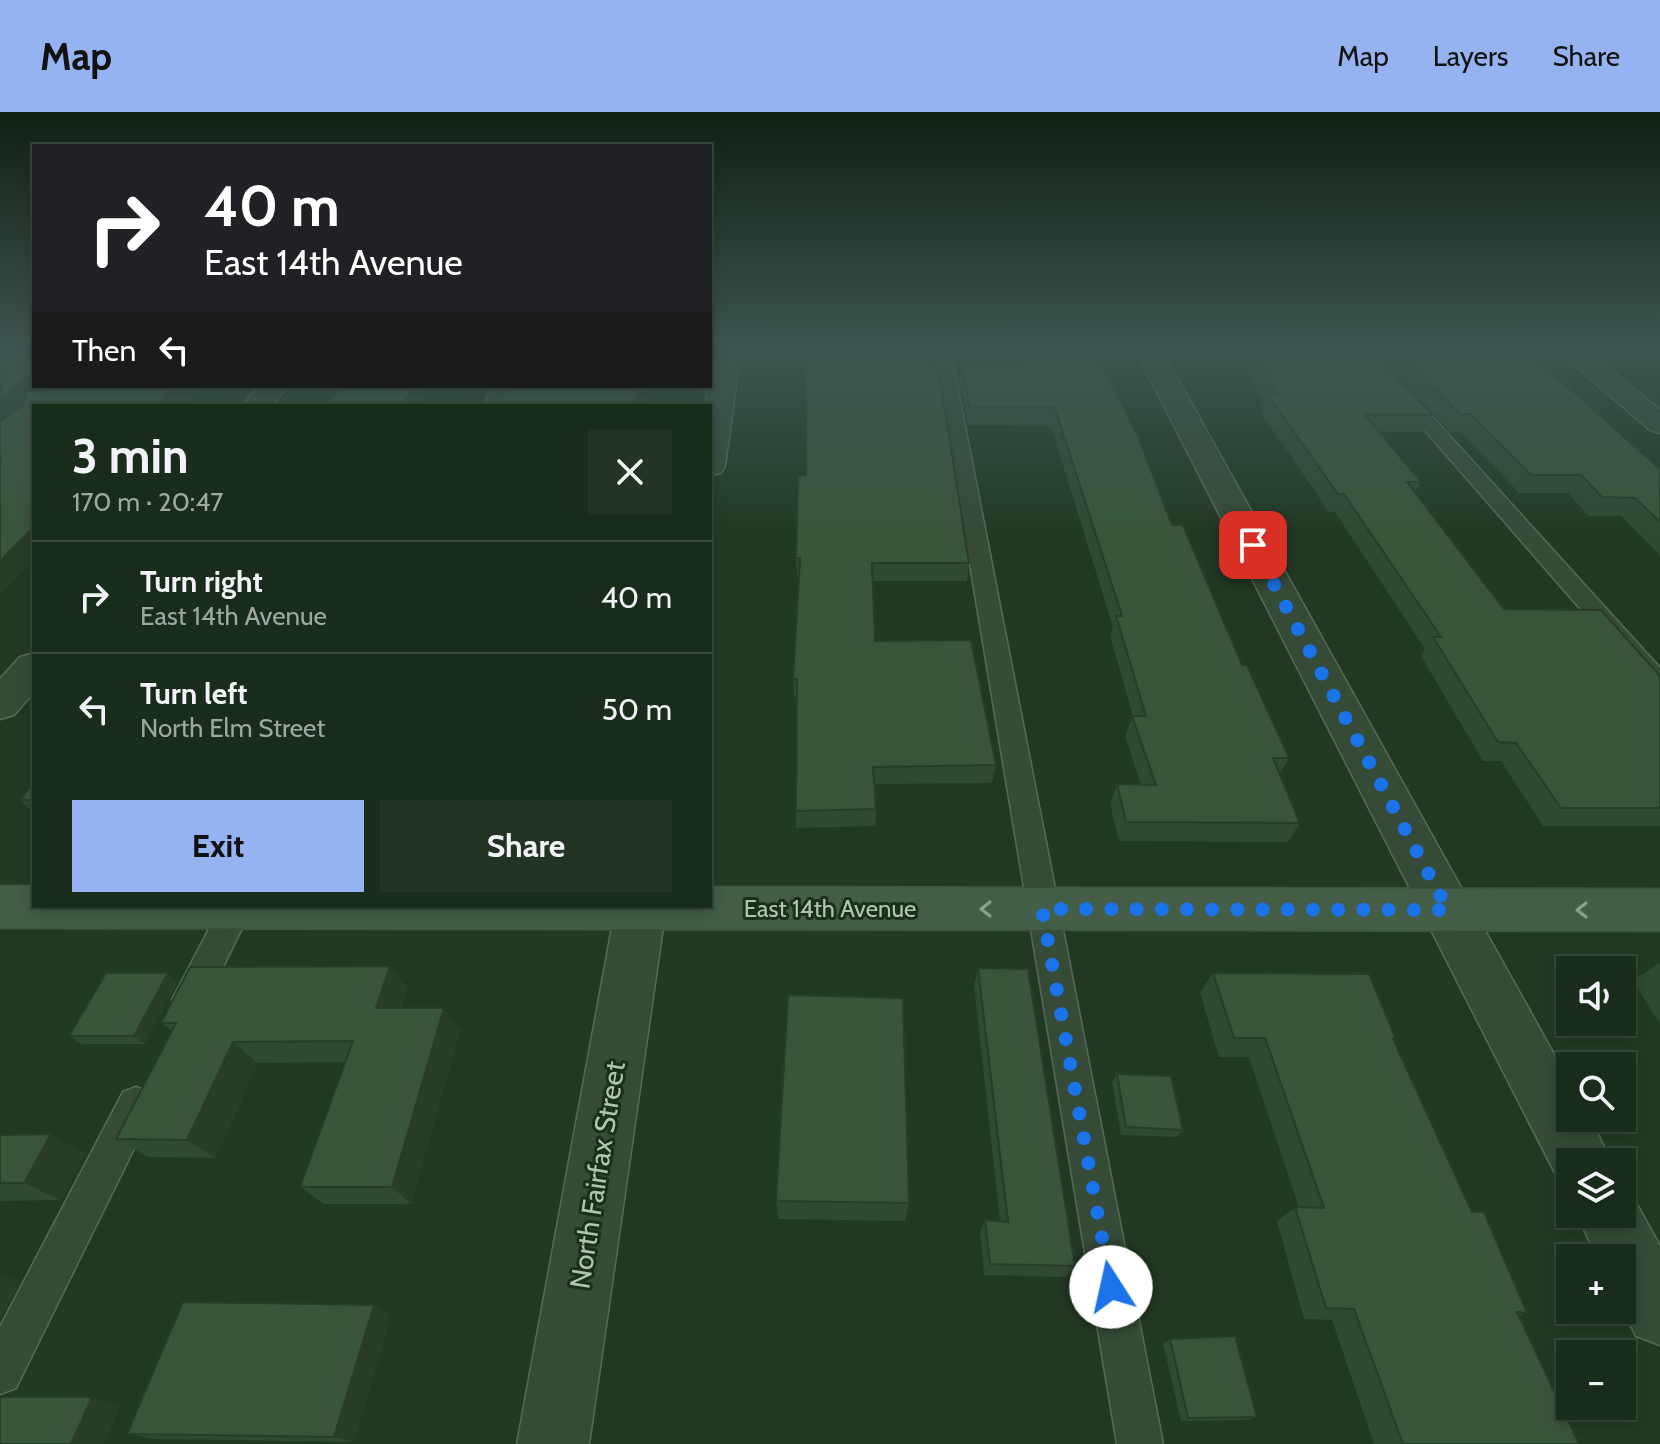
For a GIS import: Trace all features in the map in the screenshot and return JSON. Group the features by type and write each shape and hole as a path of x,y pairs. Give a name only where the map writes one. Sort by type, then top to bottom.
{"main road":[{"name":"East 14th Avenue","path":"0,907 32,907"},
{"name":"East 14th Avenue","path":"712,907 1660,910"}],"street":[{"path":"712,453 718,411"},
{"path":"1181,411 1574,1148"},
{"path":"1644,411 1660,424"},
{"path":"0,705 32,668"},
{"name":"North Fairfax Street","path":"553,1444 641,908"},
{"path":"1615,1228 1660,1312"}],"lane":[{"path":"953,411 1140,1444"},
{"path":"1417,411 1660,684"},
{"path":"172,1035 236,908"},
{"path":"0,1372 150,1077"}],"building":[{"path":"15,411 32,411 32,529 0,561 0,421"},
{"path":"806,411 945,411 969,563 872,563 875,641 971,640 996,765 873,767 876,809 796,811 797,679 793,679 800,558 796,558 798,476 806,475"},
{"path":"1056,411 1125,411 1172,525 1183,525 1242,665 1247,665 1289,758 1273,758 1300,823 1126,822 1117,784 1156,785 1132,716 1146,716 1116,616 1122,616"},
{"path":"1279,411 1429,411 1432,415 1365,415 1421,482 1407,482 1504,609 1601,610 1660,676 1660,808 1561,808 1516,743 1498,742 1433,637 1441,637 1344,494 1338,494"},
{"path":"1457,411 1595,411 1660,469 1660,522 1635,498 1602,497 1581,475 1531,475 1471,414"},
{"path":"32,785 32,800 20,800"},
{"path":"390,966 376,1008 444,1008 392,1187 300,1187 353,1041 233,1042 187,1140 116,1139 176,1023 161,1023 190,967"},
{"path":"978,968 1028,969 1075,1266 990,1264 985,1220 1008,1222"},
{"path":"106,973 168,973 134,1036 69,1036"},
{"path":"1213,973 1369,974 1396,1039 1393,1039 1472,1212 1484,1212 1527,1313 1517,1312 1556,1395 1556,1420 1568,1420 1579,1444 1403,1444 1354,1309 1326,1308 1295,1207 1324,1208 1265,1038 1234,1038"},
{"path":"788,995 903,998 909,1203 776,1201"},
{"path":"1117,1074 1171,1076 1183,1130 1126,1127"},
{"path":"51,1134 24,1183 0,1183 0,1135"},
{"path":"183,1302 374,1305 334,1437 127,1434"},
{"path":"1235,1336 1257,1417 1188,1418 1170,1339"},
{"path":"0,1397 92,1397 71,1444 0,1444"}],"route":[{"path":"1111,1287 1042,909 1448,910 1253,545"}]}
